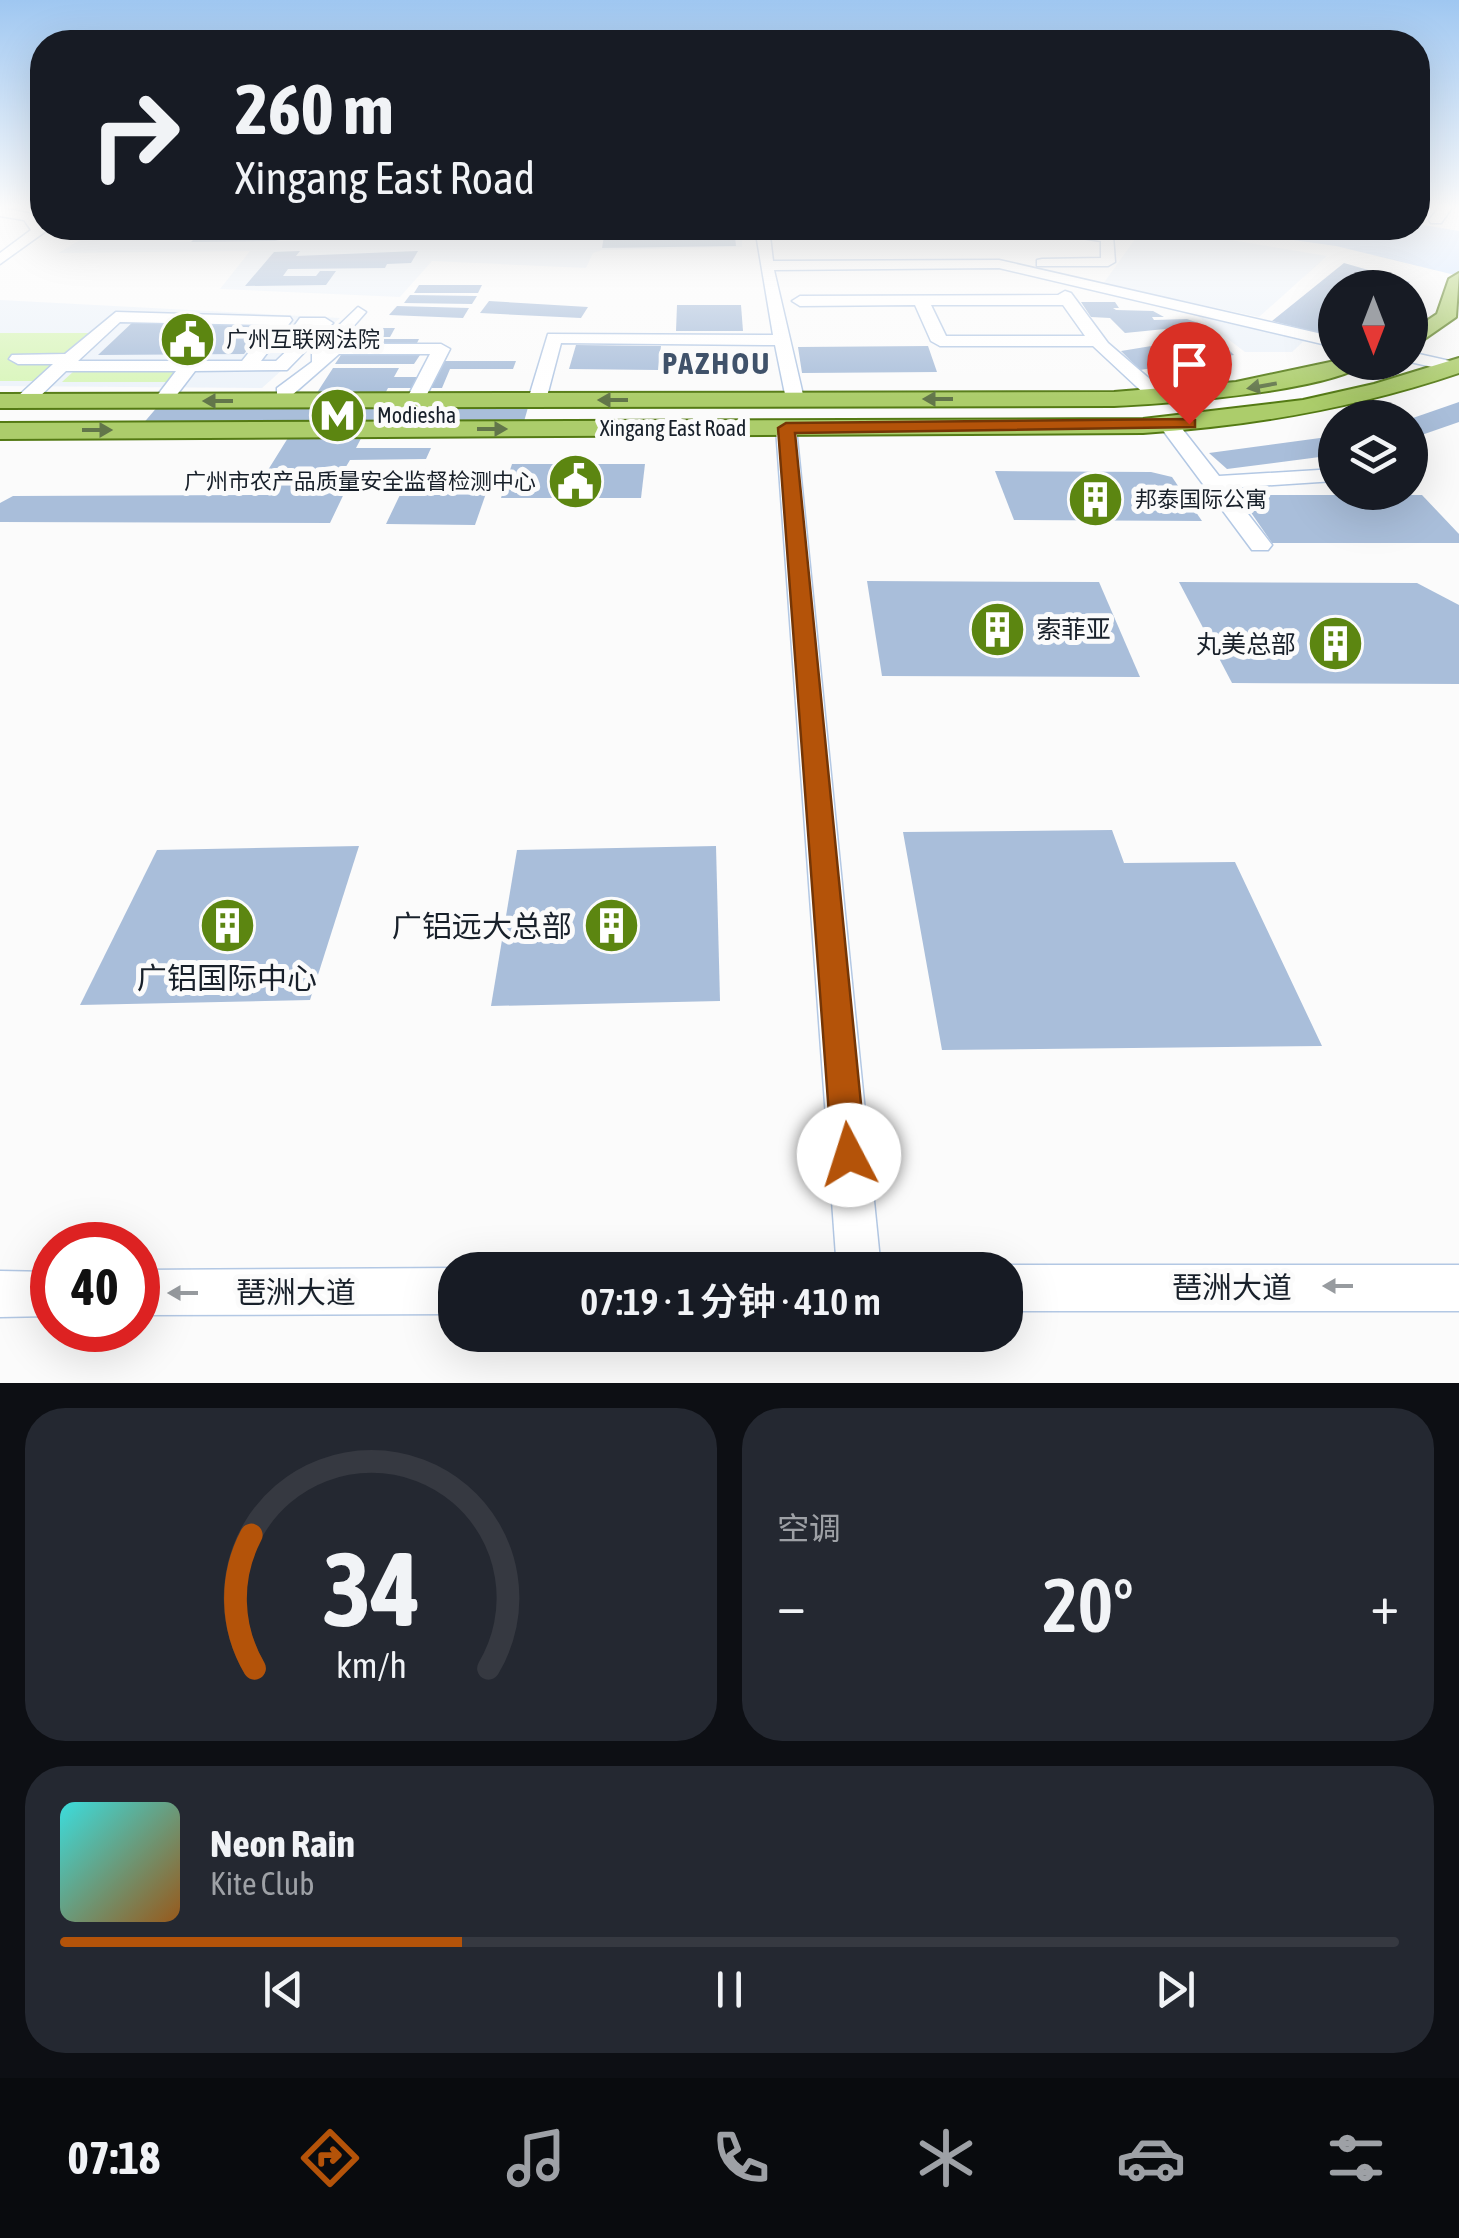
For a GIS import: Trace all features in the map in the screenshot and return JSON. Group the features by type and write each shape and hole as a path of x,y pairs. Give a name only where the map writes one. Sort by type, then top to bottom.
{"main road":[{"path":"1428,332 1440,325 1456,298"},
{"name":"Xingang East Road","path":"12,401 280,396 537,400 791,414 1169,425 1304,408 1457,367"},
{"name":"Xingang East Road","path":"0,431 791,414 1159,397 1271,384 1318,372"}],"street":[{"path":"767,270 784,340 791,414 857,1252"},
{"path":"1023,270 1318,338"},
{"path":"800,301 1066,298 1098,341 1159,397"},
{"path":"922,300 940,342 1098,341"},
{"path":"280,396 358,312"},
{"path":"12,401 66,362 116,317 284,320 248,365"},
{"path":"18,359 281,366 325,323 306,322 297,333"},
{"path":"537,400 554,338 784,340"},
{"path":"1428,361 1457,367"},
{"path":"162,400 191,366"},
{"path":"280,396 318,366 432,367 415,400"},
{"path":"1169,425 1260,544"},
{"path":"1213,483 1318,476"},
{"name":"琶洲大道","path":"1023,1288 1459,1288"},
{"name":"琶洲大道","path":"160,1293 438,1292"},
{"path":"0,1294 30,1294"}],"shaded area":[{"path":"235,270 424,270 400,297 220,289"},
{"path":"1113,270 1312,270 1259,317 1103,284"},
{"path":"0,300 340,318 262,388 0,386"},
{"path":"1195,314 1305,340 1292,352 1245,352"}],"green space":[{"path":"0,333 95,333 41,381 0,381"},
{"path":"179,370 168,382 62,382 74,371"}],"water":[{"path":"1433,270 1459,270 1459,276"}],"building":[{"path":"259,270 288,270 283,276 316,276 320,271 336,271 326,285 245,286"},
{"path":"1318,284 1318,333 1272,321"},
{"path":"419,285 482,285 478,293 414,293"},
{"path":"410,295 477,296 472,304 404,303"},
{"path":"489,301 588,307 581,318 480,313"},
{"path":"1081,302 1115,302 1119,308 1113,308 1116,310 1153,311 1164,317 1152,317 1154,320 1187,319 1204,325 1234,355 1140,370 1121,351 1194,339 1185,331 1171,330 1175,328 1125,333 1110,318 1091,317"},
{"path":"677,305 741,305 743,331 676,331"},
{"path":"397,306 469,308 463,318 389,315"},
{"path":"135,320 269,322 244,354 98,355"},
{"path":"351,328 395,328 390,337 345,337"},
{"path":"365,339 419,339 415,347 397,347 392,355 420,355 414,364 335,364 341,355 371,355 376,346 360,346"},
{"path":"576,345 661,346 658,370 569,369"},
{"path":"928,346 937,372 802,373 798,347"},
{"path":"683,360 761,360 761,374 682,373"},
{"path":"437,361 516,361 513,369 450,369 442,388 388,388 379,405 529,404 523,425 368,425 356,448 431,448 426,459 350,460 344,470 351,479 330,523 0,522 0,503 13,496 269,495 278,480 268,470 296,425 141,426 159,405 309,405 333,368 399,368 394,377 430,377"},
{"path":"1459,402 1459,422 1428,433 1428,413"},
{"path":"1318,438 1318,457 1227,469 1209,453"},
{"name":"广州市农产品质量安全监督检测中心","path":"512,464 645,464 641,498 501,498"},
{"name":"邦泰国际公寓","path":"995,471 1151,472 1172,477 1202,521 1014,520"},
{"path":"409,476 492,476 475,525 386,524"},
{"path":"1239,495 1318,495 1318,510 1428,510 1428,501 1459,534 1459,543 1272,543"},
{"name":"索菲亚","path":"867,581 1099,582 1140,677 882,676"},
{"name":"丸美总部","path":"1179,582 1417,583 1459,605 1459,684 1232,683"},
{"path":"1112,830 1124,863 1235,862 1322,1046 942,1050 903,832"},
{"name":"广铝国际中心","path":"359,846 310,1000 80,1005 157,850"},
{"name":"广铝远大总部","path":"716,846 720,1001 491,1006 517,850"}],"place":[{"name":"广州互联网法院","path":"187,339"},
{"name":"Modiesha","path":"338,415"},
{"name":"广州市农产品质量安全监督检测中心","path":"575,481"},
{"name":"邦泰国际公寓","path":"1096,499"},
{"name":"索菲亚","path":"997,629"},
{"name":"丸美总部","path":"1335,644"},
{"name":"广铝国际中心","path":"227,925"},
{"name":"广铝远大总部","path":"611,926"}],"district":[{"name":"PAZHOU","path":"717,363"}],"route":[{"path":"849,1155 786,428 1189,424"}]}
